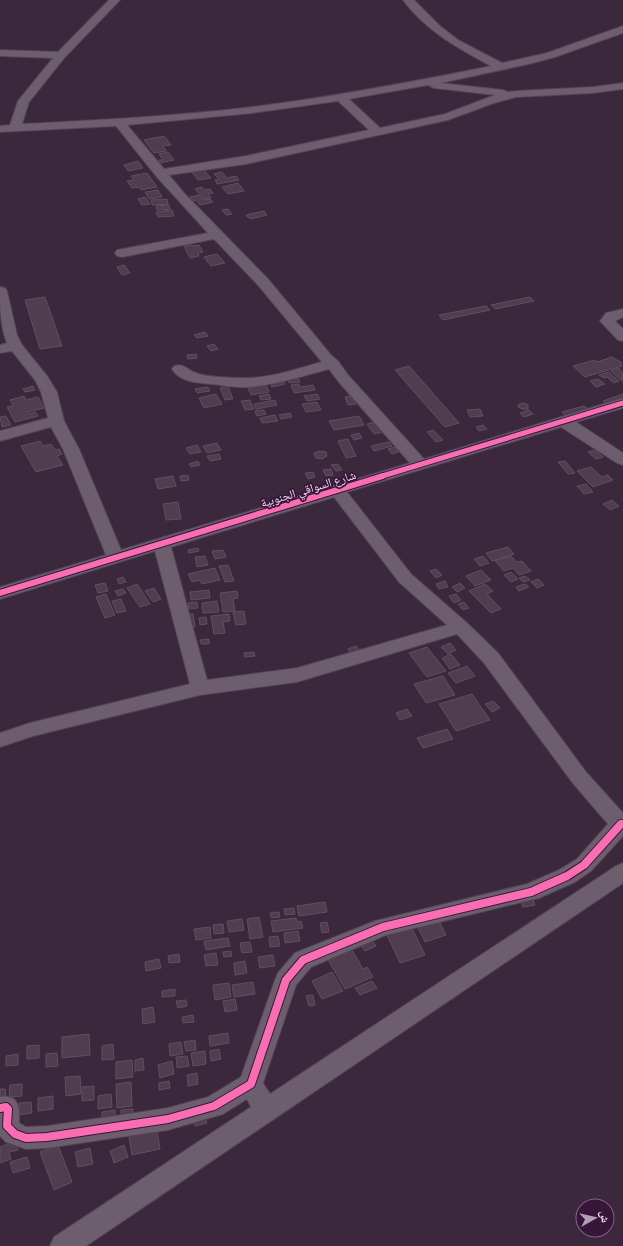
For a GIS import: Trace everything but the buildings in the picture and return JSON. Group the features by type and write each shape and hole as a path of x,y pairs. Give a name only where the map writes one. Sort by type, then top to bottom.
{"street":[{"path":"15,128 24,101 62,56 115,0"},
{"path":"408,0 436,28 454,42 501,67"},
{"path":"0,129 119,122 252,110 340,97 501,67 551,55 623,29"},
{"path":"0,53 62,56"},
{"path":"419,83 516,94 593,90 623,86"},
{"path":"160,173 246,160 448,117 490,100 516,94"},
{"path":"340,97 377,132"},
{"path":"119,122 160,173 216,235 263,282 326,358 334,364 344,378 421,465"},
{"path":"122,253 216,235"},
{"path":"1,299 10,335 16,346 42,379 50,392 56,421 71,449 116,558"},
{"path":"623,313 611,316 607,321 623,337"},
{"path":"0,349 16,346"},
{"path":"179,369 194,378 246,383 268,380 334,364"},
{"name":"شارع السواقي الجنوبية","path":"0,593 623,403"},
{"path":"0,436 56,421"},
{"path":"564,421 623,460"},
{"path":"0,1108 6,1107 8,1109 7,1126 15,1134 26,1138 47,1138 168,1118 214,1106 251,1084 286,980 302,960 383,927 531,892 567,876 584,865 622,826 579,777 492,658 461,627 405,578 338,490"},
{"path":"162,544 200,688"},
{"path":"0,740 30,730 200,688 297,675 461,627"},
{"path":"63,1246 623,872"},
{"path":"251,1084 266,1111"}],"cycle path":[{"path":"0,593 623,403"},
{"path":"0,1108 6,1107 8,1109 7,1126 10,1130 15,1134 26,1138 47,1137 168,1119 214,1106 251,1084 286,980 303,960 383,927 531,892 567,876 584,865 621,824"}]}
